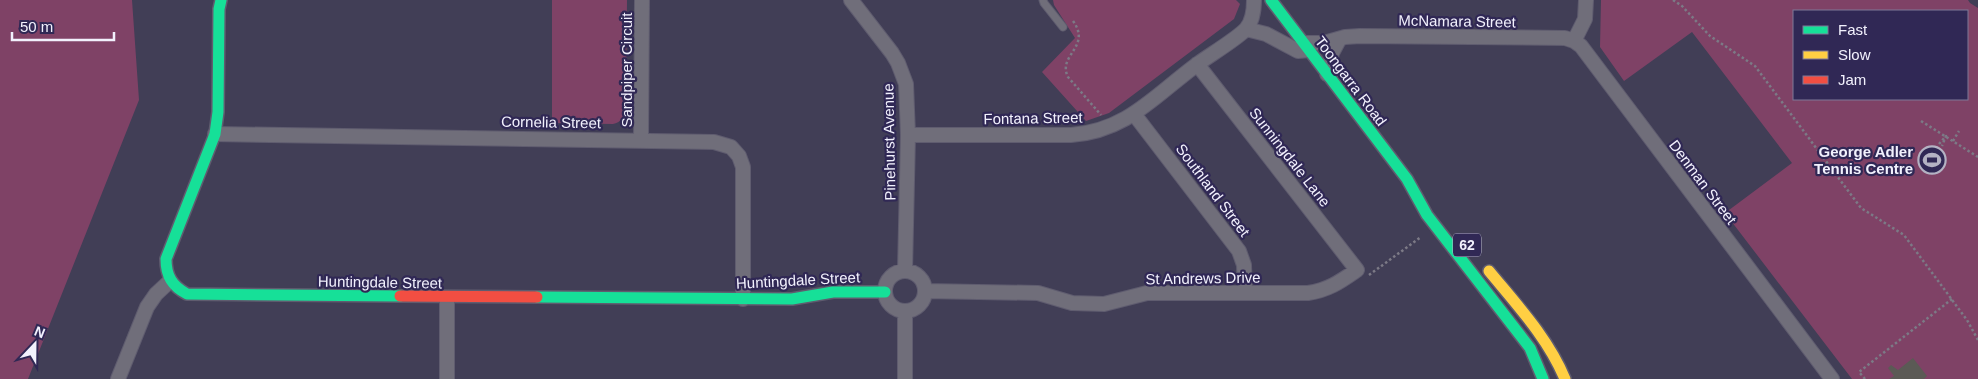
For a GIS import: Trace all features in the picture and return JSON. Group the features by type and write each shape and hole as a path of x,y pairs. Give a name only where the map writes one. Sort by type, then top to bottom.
{"street":[{"path":"118,379 147,307 156,294 170,281 166,273 166,259 215,134 218,112 219,15 221,0"},
{"name":"Sandpiper Circuit","path":"641,139 642,0"},
{"name":"Pinehurst Avenue","path":"851,0 892,53 903,74 907,94 905,271"},
{"path":"1254,0 1254,9 1246,29 1266,34 1290,45 1298,51 1306,47"},
{"name":"Toongarra Road","path":"1271,0 1407,180 1427,214 1530,348 1544,379"},
{"path":"1574,41 1586,19 1586,0"},
{"name":"Fontana Street","path":"908,135 1071,136 1088,134 1108,128 1134,114 1197,64 1246,29"},
{"name":"McNamara Street","path":"1306,47 1345,37 1360,36 1565,38 1574,41"},
{"path":"1327,74 1332,53 1339,40"},
{"name":"Denman Street","path":"1574,41 1581,46 1832,379"},
{"name":"Sunningdale Lane","path":"1197,64 1358,270"},
{"name":"Southland Street","path":"1134,114 1239,251 1244,265 1245,293"},
{"name":"Cornelia Street","path":"215,134 641,139 720,142 730,147 738,156 743,173 743,299"},
{"name":"Toongarra Road","path":"1407,180 1441,215"},
{"name":"62","path":"1481,262 1534,325 1557,360 1565,379"},
{"name":"St Andrews Drive","path":"925,291 1038,293 1082,304 1112,303 1147,293 1308,294 1336,285 1358,270"},
{"path":"905,271 912,272 922,279 925,291 924,298 917,308 905,311 893,307 889,303 885,292 889,279 893,275 905,271"},
{"name":"Huntingdale Street","path":"170,281 180,291 194,295 792,299 833,292 885,292"},
{"path":"447,298 447,379"},
{"path":"905,311 905,379"}],"lane":[{"path":"1043,0 1063,27"}],"path":[{"path":"1673,0 1682,6 1710,36 1755,66 1861,208 1904,235 1967,320 1978,340"},
{"path":"1070,17 1078,30 1079,38 1076,48 1066,62 1066,72 1105,121"},
{"path":"1922,121 1978,157"},
{"path":"1953,141 1959,132"},
{"path":"1941,145 1946,136"},
{"path":"1358,270 1368,276 1417,240"},
{"path":"1865,379 1859,372 1952,299"}],"shaded area":[{"path":"0,0 132,0 139,100 28,379 0,379"},
{"path":"552,0 627,0 626,111 620,121 613,124 552,123"},
{"path":"1053,0 1236,0 1240,4 1234,19 1109,113 1086,121 1042,72 1075,38 1054,5"},
{"path":"1601,0 1968,0 1978,8 1978,379 1852,379 1725,213 1792,163 1692,32 1624,81 1600,47"}],"building":[{"path":"1913,358 1927,376 1924,379 1889,379 1894,376 1888,368 1891,365 1898,370"}],"traffic: fast":[{"path":"221,0 219,9 218,112 215,134 166,259 167,271 171,280 177,288 187,294 400,296"},
{"path":"1271,0 1407,179 1427,215 1530,348 1543,379"},
{"path":"537,297 792,299 833,292 885,292"}],"traffic: slow":[{"path":"1489,271 1541,336 1565,379"}],"traffic: jam":[{"path":"400,296 537,297"}],"place":[{"name":"George Adler Tennis Centre","path":"1932,160"}]}
